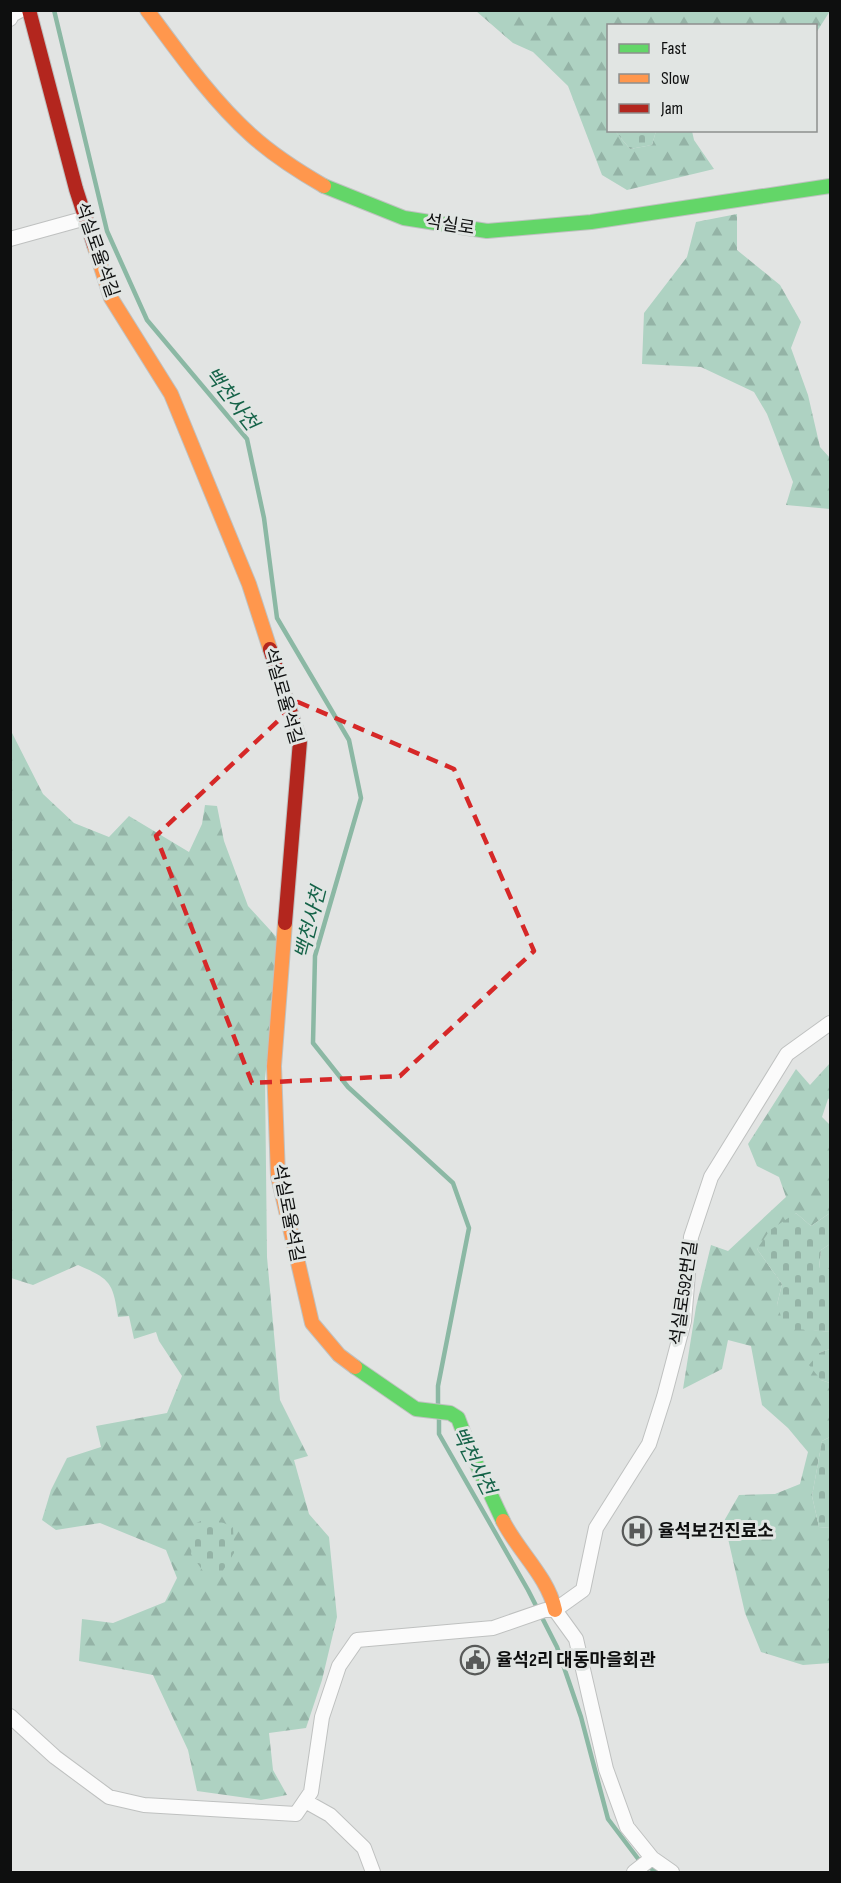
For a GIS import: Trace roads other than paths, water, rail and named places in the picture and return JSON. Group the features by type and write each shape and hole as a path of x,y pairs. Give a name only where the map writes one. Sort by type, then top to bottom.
{"street":[{"path":"10,19 12,15 21,10"},
{"name":"석실로율석길","path":"28,10 76,189 111,298 171,394 249,584 300,741 274,1066 278,1176 312,1323 339,1355 416,1409 450,1413 458,1418 470,1450 509,1533 552,1596 550,1610"},
{"name":"석실로","path":"147,10 197,77 251,135 296,170 329,189 404,218 487,231 591,222 831,186"},
{"path":"10,239 86,219"},
{"name":"석실로592번길","path":"305,1802 312,1792 322,1717 339,1666 357,1640 493,1628 550,1610 583,1590 596,1528 649,1444 664,1397 684,1321 691,1237 711,1177 787,1054 831,1023"},
{"path":"550,1610 576,1639 606,1769 627,1827 651,1860 672,1872"},
{"path":"10,1716 55,1757 108,1797 144,1805 296,1814 305,1802 330,1815 364,1848 372,1872"},
{"path":"636,1871 651,1860"}],"waterway":[{"name":"백천사천","path":"54,10 107,231 147,320 247,439 264,518 277,618 349,740 361,798 315,956 313,1043 348,1087 453,1183 469,1228 438,1386 438,1408"},
{"name":"백천사천","path":"439,1416 439,1434 528,1590 557,1647 581,1717 608,1819 639,1860 656,1872"}],"place":[{"name":"율석보건진료소","path":"637,1531"},
{"name":"율석2리 대동마을회관","path":"475,1660"}]}
